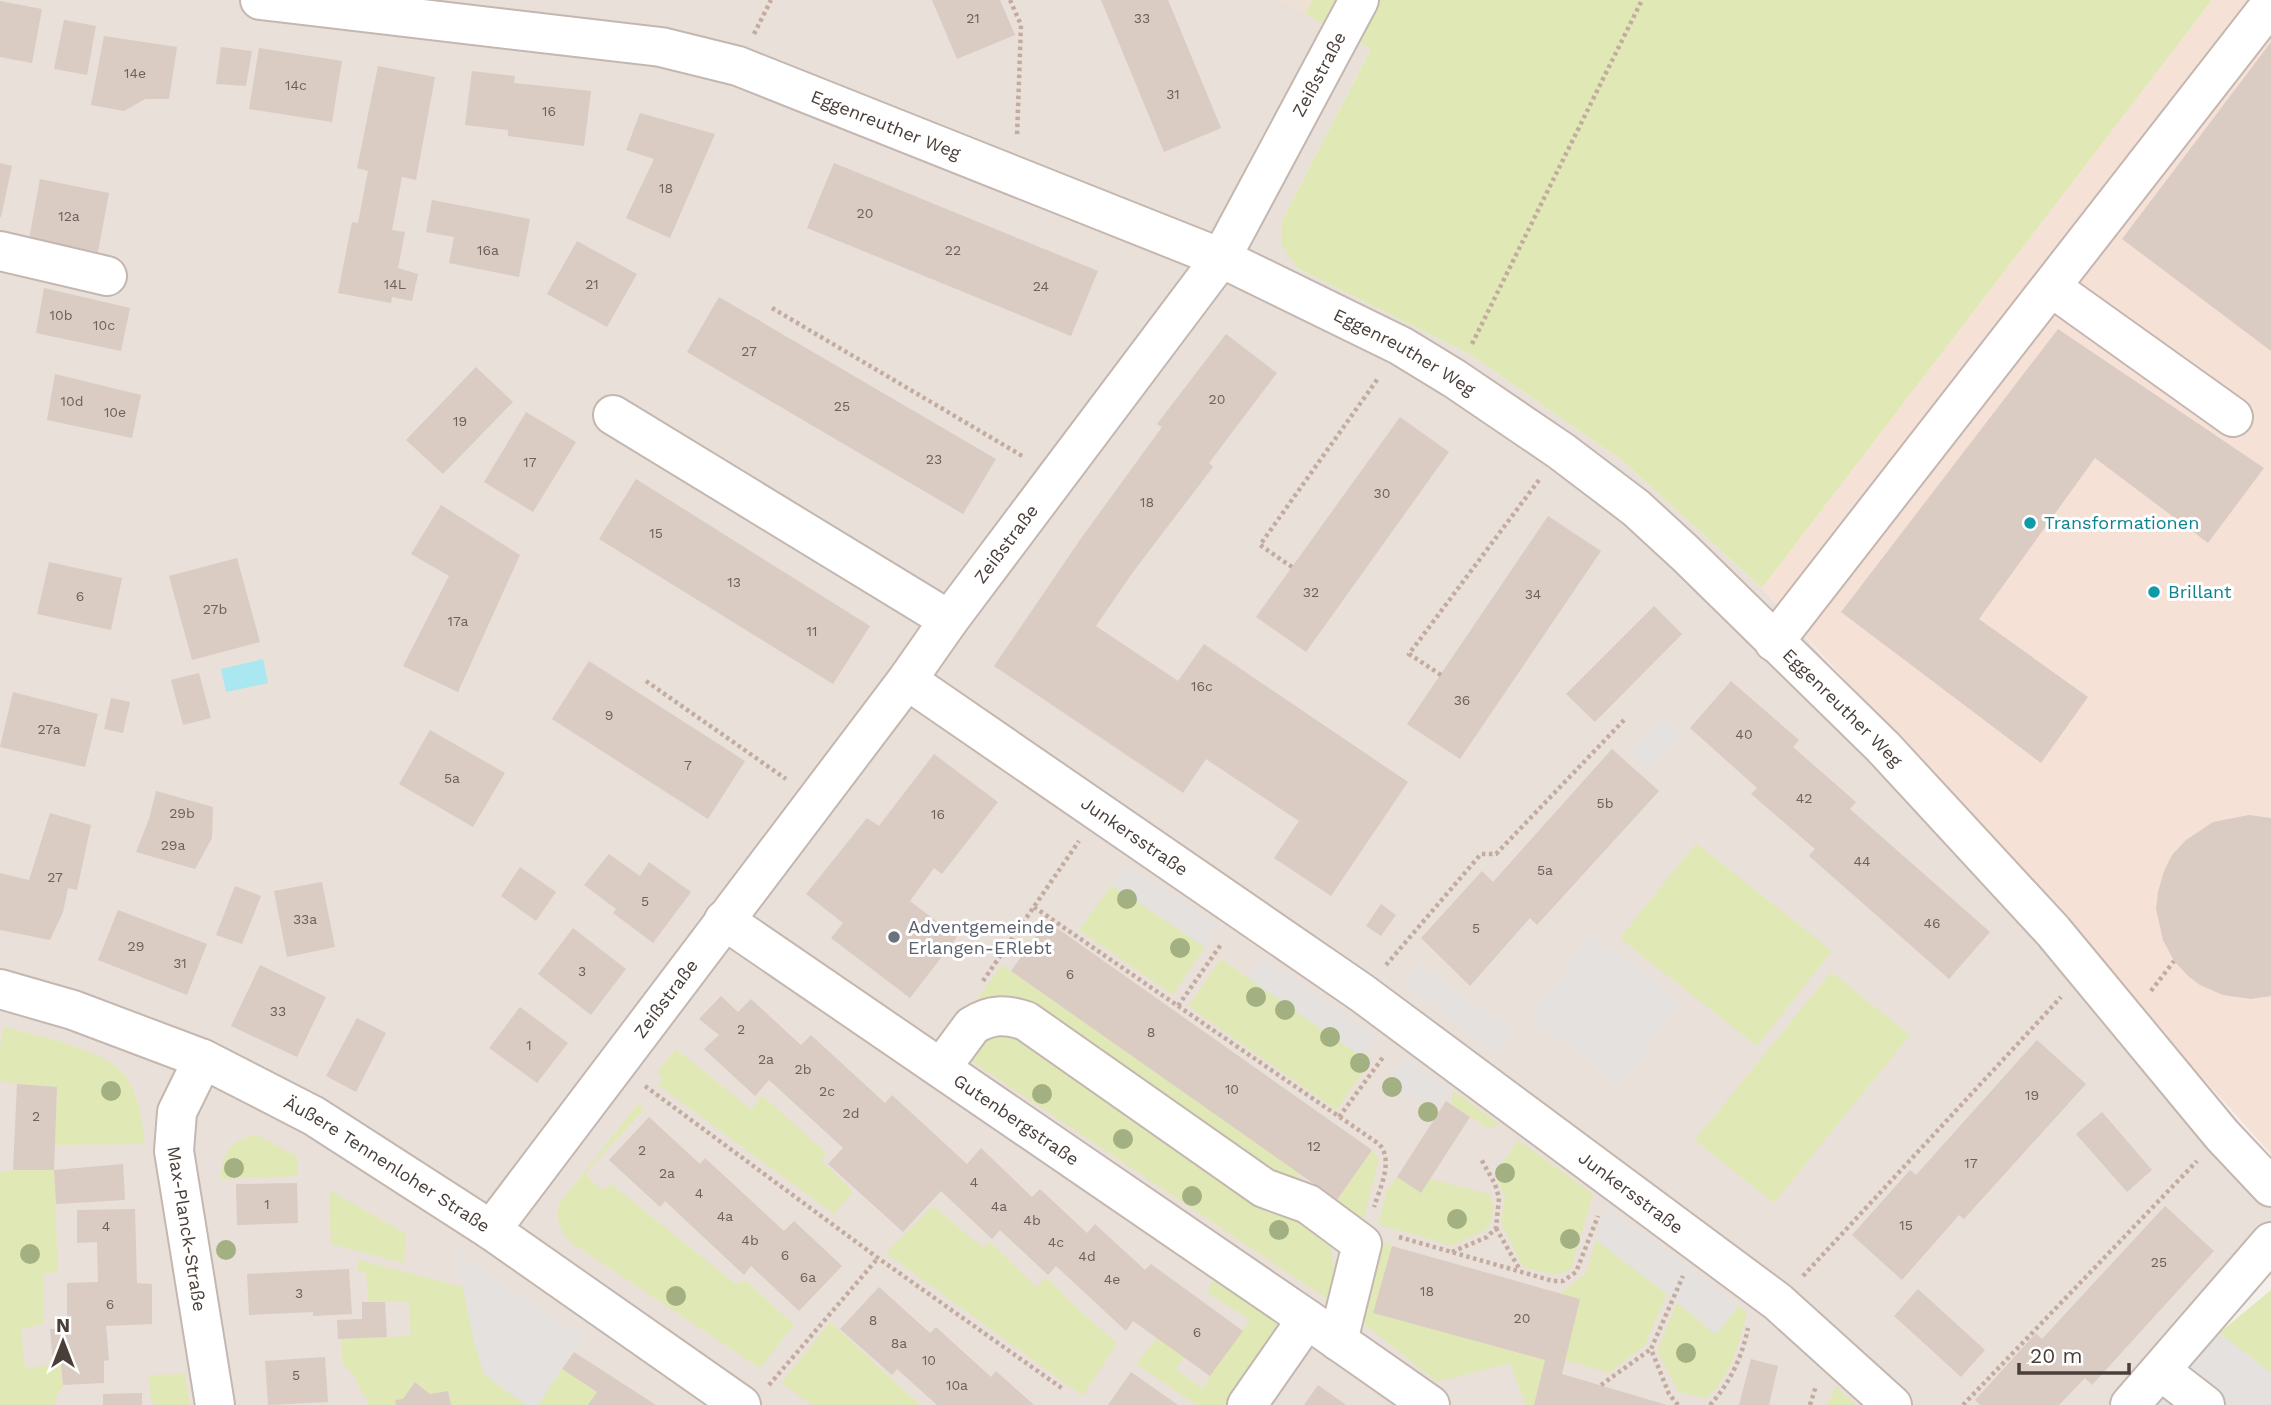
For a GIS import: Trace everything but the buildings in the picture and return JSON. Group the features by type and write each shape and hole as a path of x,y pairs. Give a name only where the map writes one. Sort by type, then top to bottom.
{"street":[{"name":"Eggenreuther Weg","path":"260,0 452,11 661,47 738,66 1221,258 1401,346 1455,379 1560,451 1636,508 1883,747 2053,931 2222,1135 2265,1167"},
{"name":"Zeißstraße","path":"491,1230 907,680 949,620 1221,258 1359,0"},
{"path":"1774,642 2271,4"},
{"path":"0,251 107,275"},
{"path":"2051,286 2233,416"},
{"path":"613,415 949,620"},
{"name":"Junkersstraße","path":"907,680 1245,910 1699,1241 1768,1294 1892,1405"},
{"name":"Gutenbergstraße","path":"724,920 1430,1405"},
{"name":"Äußere Tennenloher Straße","path":"0,989 73,1010 203,1059 314,1116 751,1400"},
{"path":"941,1068 972,1026 979,1021 999,1015 1026,1021 1264,1188 1308,1204 1362,1244 1338,1341"},
{"name":"Max-Planck-Straße","path":"203,1059 177,1112 174,1151 215,1405"},
{"path":"2130,1405 2271,1242"},
{"path":"1247,1405 1307,1319"},
{"path":"2161,1371 2205,1405"}],"path":[{"path":"1010,0 1021,25 1016,175"},
{"path":"1455,379 1642,0"},
{"path":"772,309 1057,476"},
{"path":"1292,567 1260,545 1401,346"},
{"path":"1441,675 1409,654 1560,451"},
{"path":"646,681 816,800"},
{"path":"1362,993 1481,853 1496,854 1624,720"},
{"path":"981,983 1098,812"},
{"path":"1034,907 1380,1144 1385,1152 1383,1180 1372,1216"},
{"path":"1178,1006 1245,910"},
{"path":"2157,983 2174,961"},
{"path":"1710,1405 1723,1391 1768,1294 2085,971"},
{"path":"1339,1117 1406,1026"},
{"path":"615,1065 1063,1390"},
{"path":"1963,1405 2222,1135"},
{"path":"1481,1159 1495,1184 1499,1198 1496,1228 1520,1272"},
{"path":"1392,1235 1553,1281 1563,1281 1576,1272 1612,1178"},
{"path":"1452,1252 1488,1237 1496,1228"},
{"path":"1601,1385 1651,1349 1699,1241"},
{"path":"751,1400 878,1258"},
{"path":"1651,1349 1668,1394 1678,1405"}],"shaded area":[{"path":"0,0 1281,0 1371,49 1281,222 1297,268 1471,355 1624,462 1762,588 2271,1169 2271,1270 2219,1333 2271,1373 2271,1405 0,1405"},
{"path":"1281,0 1312,0 1305,14"},
{"path":"2212,0 2271,0 2271,1154 1762,588"},
{"path":"1666,716 1684,735 1649,770 1631,752"},
{"path":"1125,864 1219,926 1205,947 1112,885"},
{"path":"1593,935 1681,1003 1619,1084 1530,1015"},
{"path":"1263,957 1376,1036 1362,1057 1248,978"},
{"path":"1420,965 1510,1032 1494,1053 1405,985"},
{"path":"1405,1057 1449,1089 1432,1112 1388,1080"},
{"path":"1607,1207 1738,1306 1716,1335 1596,1240"},
{"path":"456,1253 583,1337 538,1405 526,1405 484,1374 472,1333"},
{"path":"2219,1333 2271,1373 2271,1405 2158,1405"}],"green space":[{"path":"1312,0 2212,0 1762,588 1624,462 1471,355 1297,268 1281,244 1281,222 1371,49 1305,14"},
{"path":"1696,843 1832,951 1757,1046 1620,938"},
{"path":"1112,885 1205,947 1173,995 1079,930"},
{"path":"1221,959 1370,1063 1336,1110 1188,1006"},
{"path":"1002,965 1300,1173 1296,1179 1274,1169 1272,1172 969,1010"},
{"path":"1831,972 1910,1035 1774,1203 1695,1140"},
{"path":"4,1027 68,1044 114,1064 123,1073 136,1098 145,1144 55,1145 57,1087 0,1081 0,1047"},
{"path":"990,1034 1016,1036 1269,1212 1276,1203 1328,1234 1338,1292 1333,1303 964,1056"},
{"path":"676,1049 752,1110 762,1095 826,1153 821,1160 853,1192 834,1214 658,1085 663,1078 657,1072"},
{"path":"1454,1091 1501,1125 1487,1128 1451,1104"},
{"path":"638,1104 644,1109 585,1174 603,1191 611,1184 737,1285 745,1280 794,1325 760,1368 570,1242 561,1229 557,1215 559,1204"},
{"path":"255,1134 298,1157 298,1176 220,1179 223,1162 229,1150 239,1141"},
{"path":"1518,1140 1593,1194 1571,1269 1555,1275 1523,1267 1501,1222 1505,1197 1495,1174"},
{"path":"1372,1150 1379,1159 1361,1228 1337,1200"},
{"path":"13,1170 54,1170 58,1272 44,1273 43,1324 21,1329 25,1368 61,1364 63,1385 55,1405 0,1405 0,1173"},
{"path":"1397,1177 1421,1193 1430,1179 1489,1194 1494,1206 1489,1228 1452,1246 1378,1224 1387,1190"},
{"path":"329,1190 406,1234 404,1263 331,1244"},
{"path":"933,1206 983,1248 990,1242 1036,1287 1046,1277 1117,1343 1083,1396 886,1253"},
{"path":"1375,1239 1392,1246 1373,1313 1545,1360 1534,1405 1526,1405 1510,1363 1437,1382 1362,1322"},
{"path":"1596,1240 1667,1294 1645,1345 1609,1373 1565,1360 1560,1294 1586,1273"},
{"path":"358,1260 463,1287 484,1374 526,1405 451,1405 448,1391 430,1394 415,1382 403,1399 395,1400 396,1405 369,1405 355,1376 343,1365 341,1339 411,1336 409,1302 368,1302 366,1271 357,1272"},
{"path":"1216,1275 1279,1316 1283,1330 1232,1405 1197,1405 1136,1364 1157,1338 1184,1357 1176,1369 1203,1389 1250,1320 1207,1292"},
{"path":"2271,1290 2271,1373 2219,1333"},
{"path":"1677,1302 1716,1335 1738,1306 1747,1313 1727,1371 1714,1391 1705,1398 1679,1392 1657,1351"},
{"path":"830,1322 920,1405 812,1405 781,1383"},
{"path":"562,1369 597,1392 588,1405 538,1405"},
{"path":"185,1374 190,1405 155,1405 151,1400 148,1375"},
{"path":"1835,1386 1856,1405 1828,1405"}],"water":[{"path":"263,659 268,683 226,692 221,669"}],"place":[{"name":"Transformationen","path":"2030,523"},
{"name":"Brillant","path":"2154,592"},
{"name":"Adventgemeinde Erlangen-ERlebt","path":"894,937"}]}
